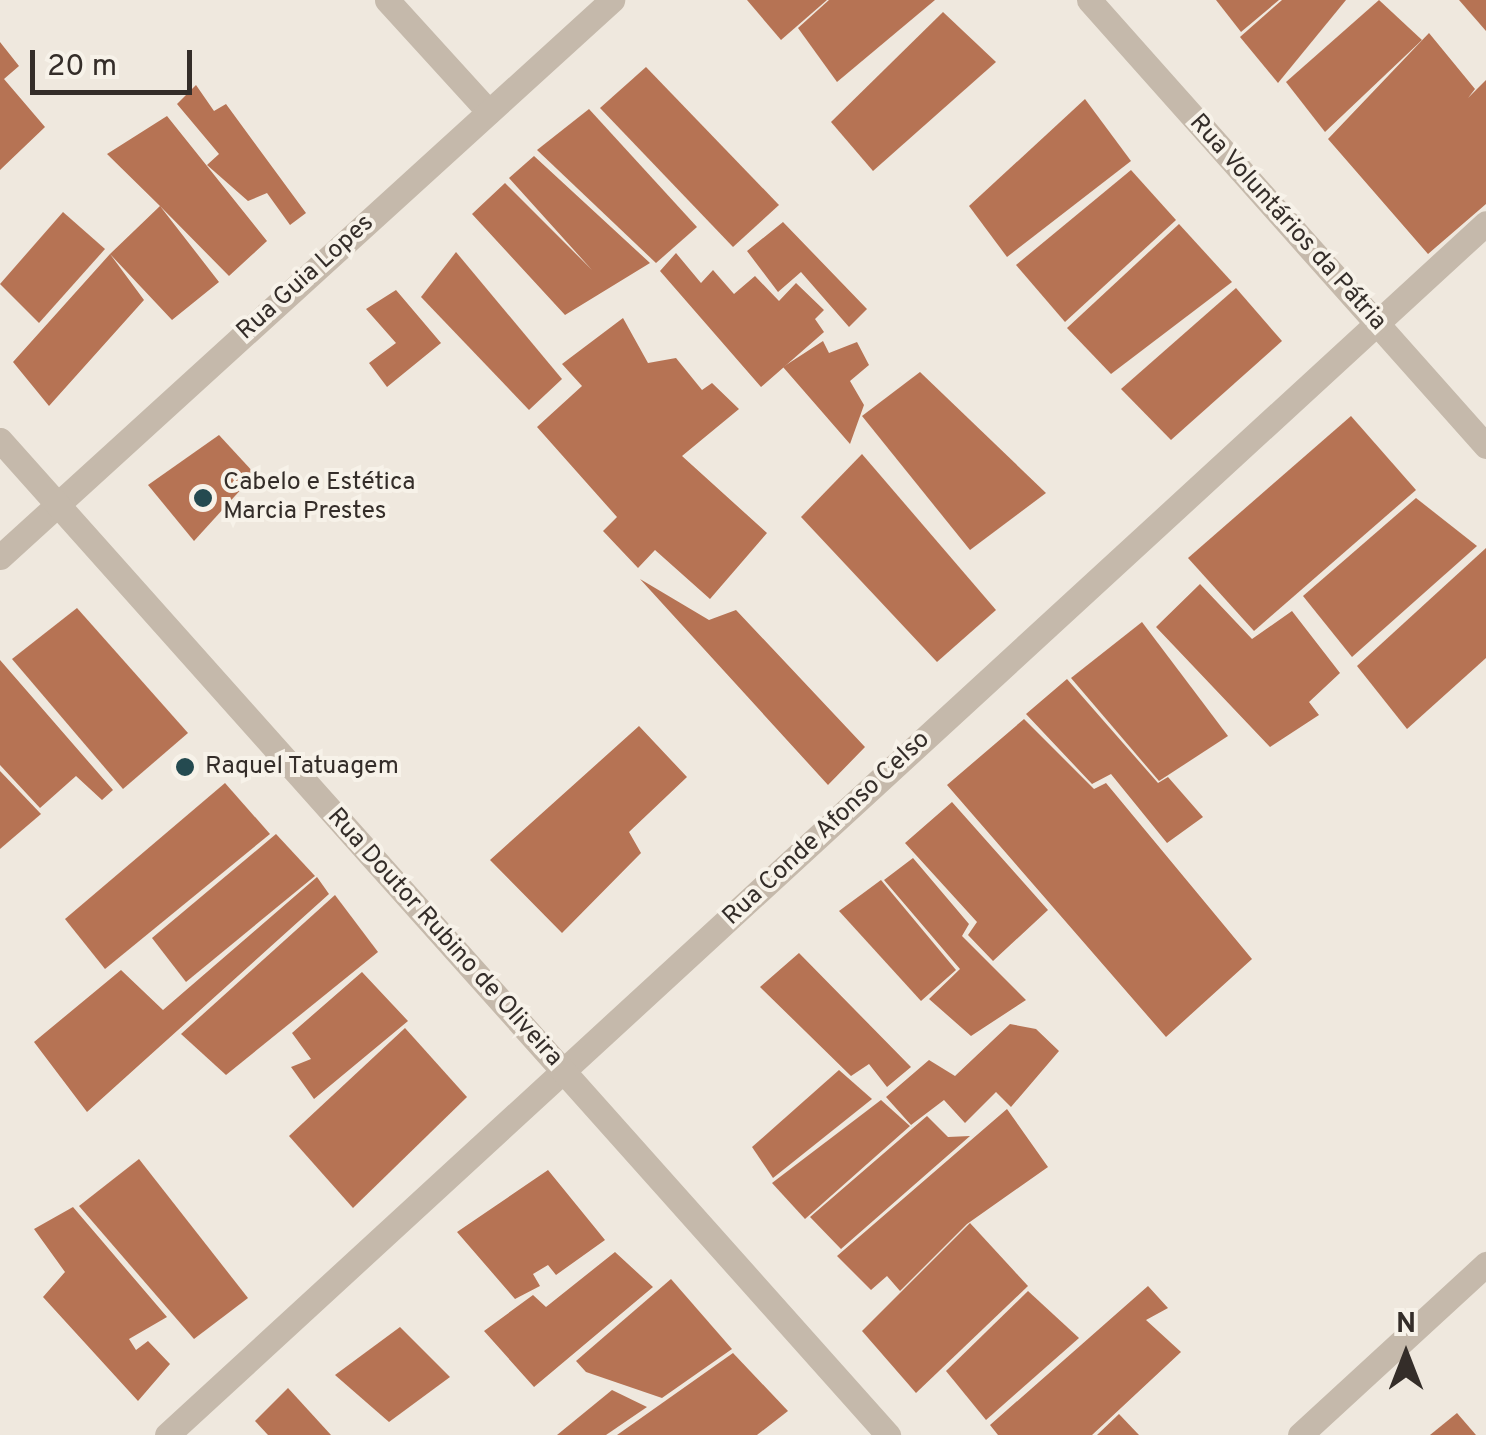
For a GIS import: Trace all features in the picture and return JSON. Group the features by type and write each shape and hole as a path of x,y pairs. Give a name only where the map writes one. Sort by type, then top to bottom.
{"street":[{"path":"387,0 489,112"},
{"name":"Rua Guia Lopes","path":"0,557 612,0"},
{"name":"Rua Voluntários da Pátria","path":"1089,0 1486,446"},
{"name":"Rua Conde Afonso Celso","path":"167,1435 1486,222"},
{"name":"Rua Doutor Rubino de Oliveira","path":"0,440 888,1435"},
{"path":"1300,1435 1486,1264"}],"building":[{"path":"747,0 827,0 781,40"},
{"path":"829,0 935,0 837,82 798,28"},
{"path":"1216,0 1279,0 1241,32"},
{"path":"1282,0 1346,0 1278,83 1240,37"},
{"path":"1379,0 1422,40 1325,132 1286,82"},
{"path":"1459,0 1486,0 1486,31"},
{"path":"943,12 996,62 873,171 831,122"},
{"path":"1429,33 1475,89 1468,98 1486,80 1486,204 1428,254 1328,139"},
{"path":"0,42 19,66 4,79 45,127 0,170"},
{"path":"646,67 779,205 733,247 600,108"},
{"path":"196,85 214,111 226,104 306,213 290,225 267,193 248,201 207,165 219,154 177,104"},
{"path":"1085,99 1131,161 1007,257 969,206"},
{"path":"589,109 697,227 656,263 537,150"},
{"path":"167,116 267,241 229,276 107,154"},
{"path":"534,156 650,263 565,315 472,214 505,183 592,270 509,178"},
{"path":"1131,170 1176,220 1065,322 1016,265"},
{"path":"160,206 219,282 172,320 110,254"},
{"path":"63,212 105,249 39,323 0,284"},
{"path":"783,222 867,309 849,327 801,272 778,292 747,251"},
{"path":"1179,224 1232,282 1111,374 1067,328"},
{"path":"456,252 562,379 529,410 421,297"},
{"path":"676,253 701,283 713,270 734,294 755,276 779,301 796,283 824,310 815,319 824,332 761,387 660,271"},
{"path":"110,254 144,300 49,406 13,362"},
{"path":"1236,288 1282,341 1171,440 1121,389"},
{"path":"396,290 441,343 387,387 369,363 396,343 366,309"},
{"path":"623,318 648,363 676,358 702,390 712,383 739,409 682,456 767,533 710,599 655,550 638,568 603,531 617,517 537,427 582,386 562,364"},
{"path":"823,341 829,353 857,342 869,365 850,381 864,405 850,444 783,367"},
{"path":"920,372 1046,493 970,550 862,416"},
{"path":"1351,416 1416,490 1254,631 1188,558"},
{"path":"219,435 255,474 194,541 148,485"},
{"path":"862,454 996,610 937,662 801,517"},
{"path":"1416,498 1477,546 1352,657 1303,596"},
{"path":"1486,548 1486,658 1407,729 1357,666"},
{"path":"640,579 709,620 736,610 865,747 828,785"},
{"path":"1200,584 1252,639 1292,611 1340,673 1309,702 1319,715 1270,747 1156,627"},
{"path":"77,608 188,733 123,789 12,659"},
{"path":"1142,622 1228,736 1159,781 1071,678"},
{"path":"0,660 113,790 102,800 76,776 40,808 0,765"},
{"path":"1067,679 1158,783 1168,777 1203,817 1167,843 1111,774 1092,784 1026,714"},
{"path":"1024,719 1094,789 1106,783 1252,959 1166,1037 947,785"},
{"path":"639,726 687,777 629,832 641,853 562,933 490,860"},
{"path":"0,771 41,814 0,849"},
{"path":"225,783 270,834 105,969 65,919"},
{"path":"952,802 1048,910 993,961 968,935 977,922 905,843"},
{"path":"276,834 315,876 186,982 152,938"},
{"path":"913,858 969,924 962,936 1026,1000 971,1036 929,999 960,969 884,880"},
{"path":"317,877 329,894 87,1112 34,1042 121,970 163,1010"},
{"path":"881,880 956,970 921,1001 839,911"},
{"path":"335,895 378,952 226,1075 181,1034"},
{"path":"799,953 911,1067 887,1087 869,1064 851,1076 760,987"},
{"path":"362,972 408,1021 314,1099 291,1067 311,1059 292,1033"},
{"path":"1010,1024 1036,1029 1059,1051 1011,1107 996,1092 965,1123 944,1100 911,1125 886,1097 929,1060 955,1076"},
{"path":"405,1028 467,1097 353,1208 289,1136"},
{"path":"839,1070 872,1099 773,1178 752,1147"},
{"path":"881,1100 910,1126 805,1219 772,1183"},
{"path":"1007,1109 1048,1167 967,1224 900,1291 887,1276 871,1290 837,1256"},
{"path":"927,1116 948,1137 970,1136 841,1249 810,1217"},
{"path":"139,1159 248,1298 194,1339 79,1206"},
{"path":"548,1170 605,1240 556,1275 548,1265 533,1274 540,1286 515,1299 457,1232"},
{"path":"73,1207 167,1317 129,1339 136,1350 148,1341 170,1364 138,1401 43,1297 65,1272 34,1229"},
{"path":"970,1223 1028,1286 916,1393 862,1331"},
{"path":"615,1252 653,1287 534,1387 484,1331 533,1295 546,1307"},
{"path":"671,1279 732,1349 662,1398 586,1372 576,1361"},
{"path":"1148,1286 1168,1308 1146,1320 1181,1352 1092,1435 998,1435 990,1425"},
{"path":"1028,1291 1079,1338 986,1420 946,1371"},
{"path":"400,1327 450,1377 389,1422 335,1375"},
{"path":"733,1353 788,1411 757,1435 617,1435"},
{"path":"288,1388 331,1435 268,1435 255,1421"},
{"path":"612,1390 647,1407 606,1435 557,1435"},
{"path":"1457,1413 1476,1435 1430,1435"},
{"path":"1119,1414 1139,1435 1097,1435"}],"place":[{"name":"Cabelo e Estética Marcia Prestes","path":"203,498"},
{"name":"Raquel Tatuagem","path":"185,767"}]}
